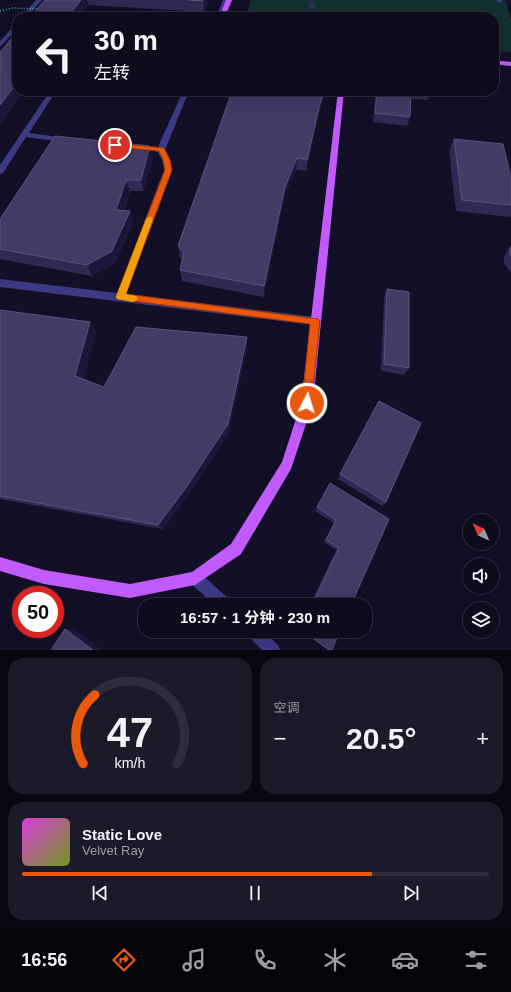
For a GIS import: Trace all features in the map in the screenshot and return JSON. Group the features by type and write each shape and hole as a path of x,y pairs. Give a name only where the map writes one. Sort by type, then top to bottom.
{"main road":[{"path":"224,12 229,0"},
{"path":"2,566 44,577 130,591 195,578 236,549 287,465 307,403 340,96"}],"street":[{"path":"28,12 39,0"},
{"path":"221,12 226,0"},
{"path":"0,45 12,31"},
{"path":"499,63 509,64"},
{"path":"0,171 50,96"},
{"path":"120,297 168,170 166,160 161,150 184,96"},
{"path":"24,136 70,140"},
{"path":"131,146 161,150"},
{"path":"0,283 315,321"},
{"path":"195,578 217,598"},
{"path":"260,638 273,650"}],"path":[{"path":"0,11 13,8 44,9"}],"green space":[{"path":"251,0 505,0 511,19 511,52 499,51 499,12 247,12"}],"building":[{"path":"45,0 81,0 72,12 34,12"},
{"path":"12,38 12,89 0,105 0,52"},
{"path":"230,96 323,96 307,160 297,158 285,187 264,286 180,270 184,252 178,246"},
{"path":"377,96 411,96 410,117 375,113"},
{"path":"55,136 150,146 141,180 126,180 116,210 130,211 112,251 87,265 0,249 0,219"},
{"path":"454,139 503,144 511,178 511,205 462,200"},
{"path":"387,289 409,292 409,368 384,364"},
{"path":"0,310 90,322 75,376 104,387 136,327 247,337 228,424 185,489 158,525 0,496"},
{"path":"379,401 421,423 386,502 340,474"},
{"path":"330,483 389,519 354,598 315,598 339,548 326,540 336,520 317,507"},
{"path":"65,629 93,650 51,650 59,638 64,638"},
{"path":"313,638 337,638 332,650 329,650"}],"tunnel":[{"path":"312,12 313,0"}],"slow traffic":[{"path":"133,299 120,297 150,219"}],"route":[{"path":"115,145 161,150 166,160 168,170 120,297 315,321 307,403"}]}
